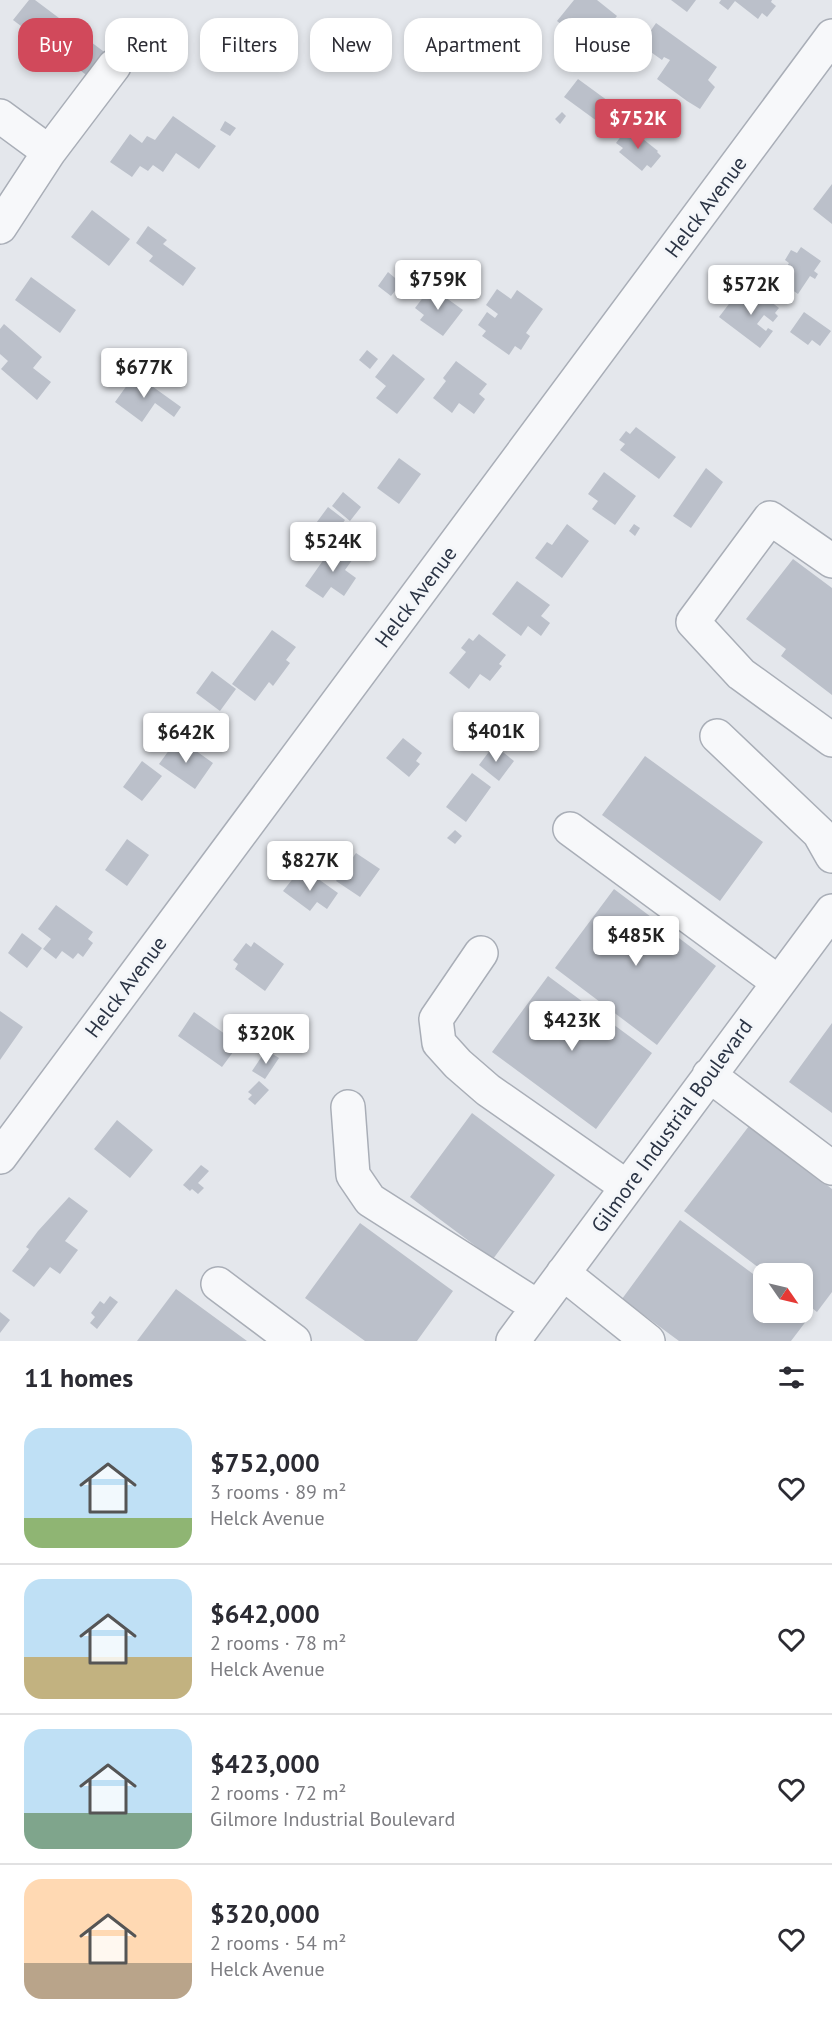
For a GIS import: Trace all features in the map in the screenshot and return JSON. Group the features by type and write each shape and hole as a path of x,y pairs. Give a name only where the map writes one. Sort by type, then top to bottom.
{"street":[{"name":"Helck Avenue","path":"0,1157 832,36"},
{"path":"0,228 49,152 109,72"},
{"path":"0,116 49,152"},
{"path":"832,561 770,518 693,622 741,674 832,741"},
{"path":"717,736 819,833 832,856"},
{"path":"570,829 778,982"},
{"name":"Gilmore Industrial Boulevard","path":"527,1330 563,1273 832,911"},
{"path":"481,953 436,1019 439,1043 458,1064 488,1090 627,1187"},
{"path":"709,1075 832,1168"},
{"path":"348,1107 353,1175 370,1200 527,1330"},
{"path":"563,1273 648,1341"},
{"path":"218,1284 294,1341"}],"building":[{"path":"29,0 35,0 59,18 18,18 18,24 13,20"},
{"path":"574,0 597,0 617,16 615,18 559,18"},
{"path":"671,0 696,0 687,12"},
{"path":"721,0 772,0 771,2 776,6 767,17 762,13 758,19 735,1 728,10 719,3"},
{"path":"656,23 717,67 708,80 715,87 700,109 657,79 670,60 664,57 662,60 652,53 652,29"},
{"path":"93,44 105,52 105,57 93,72"},
{"path":"82,72 93,72 89,77"},
{"path":"578,79 615,106 601,124 564,97"},
{"path":"562,112 566,116 560,124 555,119"},
{"path":"173,116 216,146 199,169 176,153 163,172 153,165 148,171 140,166 132,177 110,162 130,134 142,143 147,136 155,140"},
{"path":"225,121 236,128 230,136 220,130"},
{"path":"628,127 661,156 651,168 647,165 642,171 619,152 623,148 616,143"},
{"path":"832,184 832,224 813,209"},
{"path":"92,210 130,239 109,266 71,237"},
{"path":"148,226 167,240 163,244 196,268 183,286 149,261 153,256 136,243"},
{"path":"801,247 821,261 814,271 818,274 815,279 810,276 798,294 778,280 789,263 785,260 791,250 797,253"},
{"path":"388,272 401,283 391,296 378,286"},
{"path":"31,277 76,310 60,333 15,300"},
{"path":"431,287 463,310 443,336 420,320 424,315 415,308"},
{"path":"753,288 779,308 775,313 778,316 773,322 764,315 757,324 766,331 768,328 773,331 760,348 719,317 735,296 742,302"},
{"path":"497,289 511,299 517,290 543,309 526,333 530,336 521,350 515,346 509,355 482,336 486,331 478,325 487,312 495,318 498,314 486,305"},
{"path":"804,312 831,331 820,346 812,340 808,345 790,332"},
{"path":"4,324 42,357 33,368 51,382 37,400 1,369 8,361 0,354 0,329"},
{"path":"367,350 378,359 370,369 359,360"},
{"path":"393,354 425,379 397,414 376,398 386,386 375,377"},
{"path":"456,361 487,384 479,394 485,399 474,414 459,403 452,413 433,398 446,381 443,378"},
{"path":"135,374 181,407 174,417 155,403 142,422 115,402"},
{"path":"636,427 676,457 659,479 620,450 625,444 619,440 626,431 630,434"},
{"path":"399,458 421,474 399,504 377,488"},
{"path":"706,468 723,482 691,528 673,516"},
{"path":"604,472 636,496 615,525 592,509 598,501 588,494"},
{"path":"343,492 361,507 350,521 332,506"},
{"path":"328,507 345,520 328,543 311,530"},
{"path":"567,524 589,541 562,578 535,558 547,542 552,545"},
{"path":"634,524 640,528 635,536 629,531"},
{"path":"336,542 355,556 345,570 356,578 344,596 331,587 323,598 305,586"},
{"path":"793,559 832,588 832,695 781,656 786,649 746,619"},
{"path":"517,581 550,605 541,616 550,623 541,636 528,626 521,636 492,614"},
{"path":"272,630 296,647 286,660 290,663 273,686 269,682 255,701 232,684"},
{"path":"479,634 506,655 499,664 502,666 490,681 480,674 469,689 449,673 466,652 461,648 469,638 473,641"},
{"path":"212,671 236,689 220,711 196,693"},
{"path":"178,738 213,763 195,789 159,764"},
{"path":"403,738 422,753 416,761 420,764 409,777 386,758"},
{"path":"494,745 514,761 499,781 479,765"},
{"path":"645,756 763,842 720,901 602,815"},
{"path":"142,761 162,776 142,801 123,787"},
{"path":"472,773 491,787 466,822 446,807"},
{"path":"455,830 462,836 455,844 447,838"},
{"path":"127,839 149,855 127,886 105,870"},
{"path":"356,853 380,869 360,897 336,881"},
{"path":"307,871 338,893 327,909 317,902 310,911 283,891 295,876 300,880"},
{"path":"614,889 716,966 657,1045 555,968"},
{"path":"56,905 93,932 88,939 93,943 83,957 78,953 73,959 62,951 56,959 43,949 51,939 38,929"},
{"path":"22,933 42,948 27,968 8,953"},
{"path":"254,942 284,964 265,991 235,969 238,964 233,960 246,943 251,947"},
{"path":"548,976 652,1053 596,1129 492,1052"},
{"path":"0,1011 23,1027 0,1060"},
{"path":"194,1012 239,1044 222,1067 178,1036"},
{"path":"832,1023 832,1113 789,1082"},
{"path":"266,1050 279,1058 265,1079 252,1071"},
{"path":"259,1081 269,1090 255,1105 248,1099 252,1095 248,1092"},
{"path":"472,1113 555,1175 493,1259 410,1197"},
{"path":"117,1120 153,1150 130,1178 94,1149"},
{"path":"749,1126 832,1189 832,1292 817,1312 813,1309 813,1263 753,1263 684,1211"},
{"path":"201,1165 209,1171 198,1183 204,1188 198,1194 183,1185"},
{"path":"69,1197 88,1211 65,1241 78,1250 60,1274 50,1267 34,1287 12,1271 29,1249 26,1247 38,1231"},
{"path":"680,1220 753,1274 753,1323 805,1323 791,1341 679,1341 622,1299"},
{"path":"360,1223 453,1291 417,1341 365,1341 305,1298"},
{"path":"176,1289 247,1341 137,1341"},
{"path":"110,1296 118,1302 97,1329 90,1323 95,1317 91,1313 100,1301 104,1304"},
{"path":"0,1312 10,1320 0,1333"}]}
